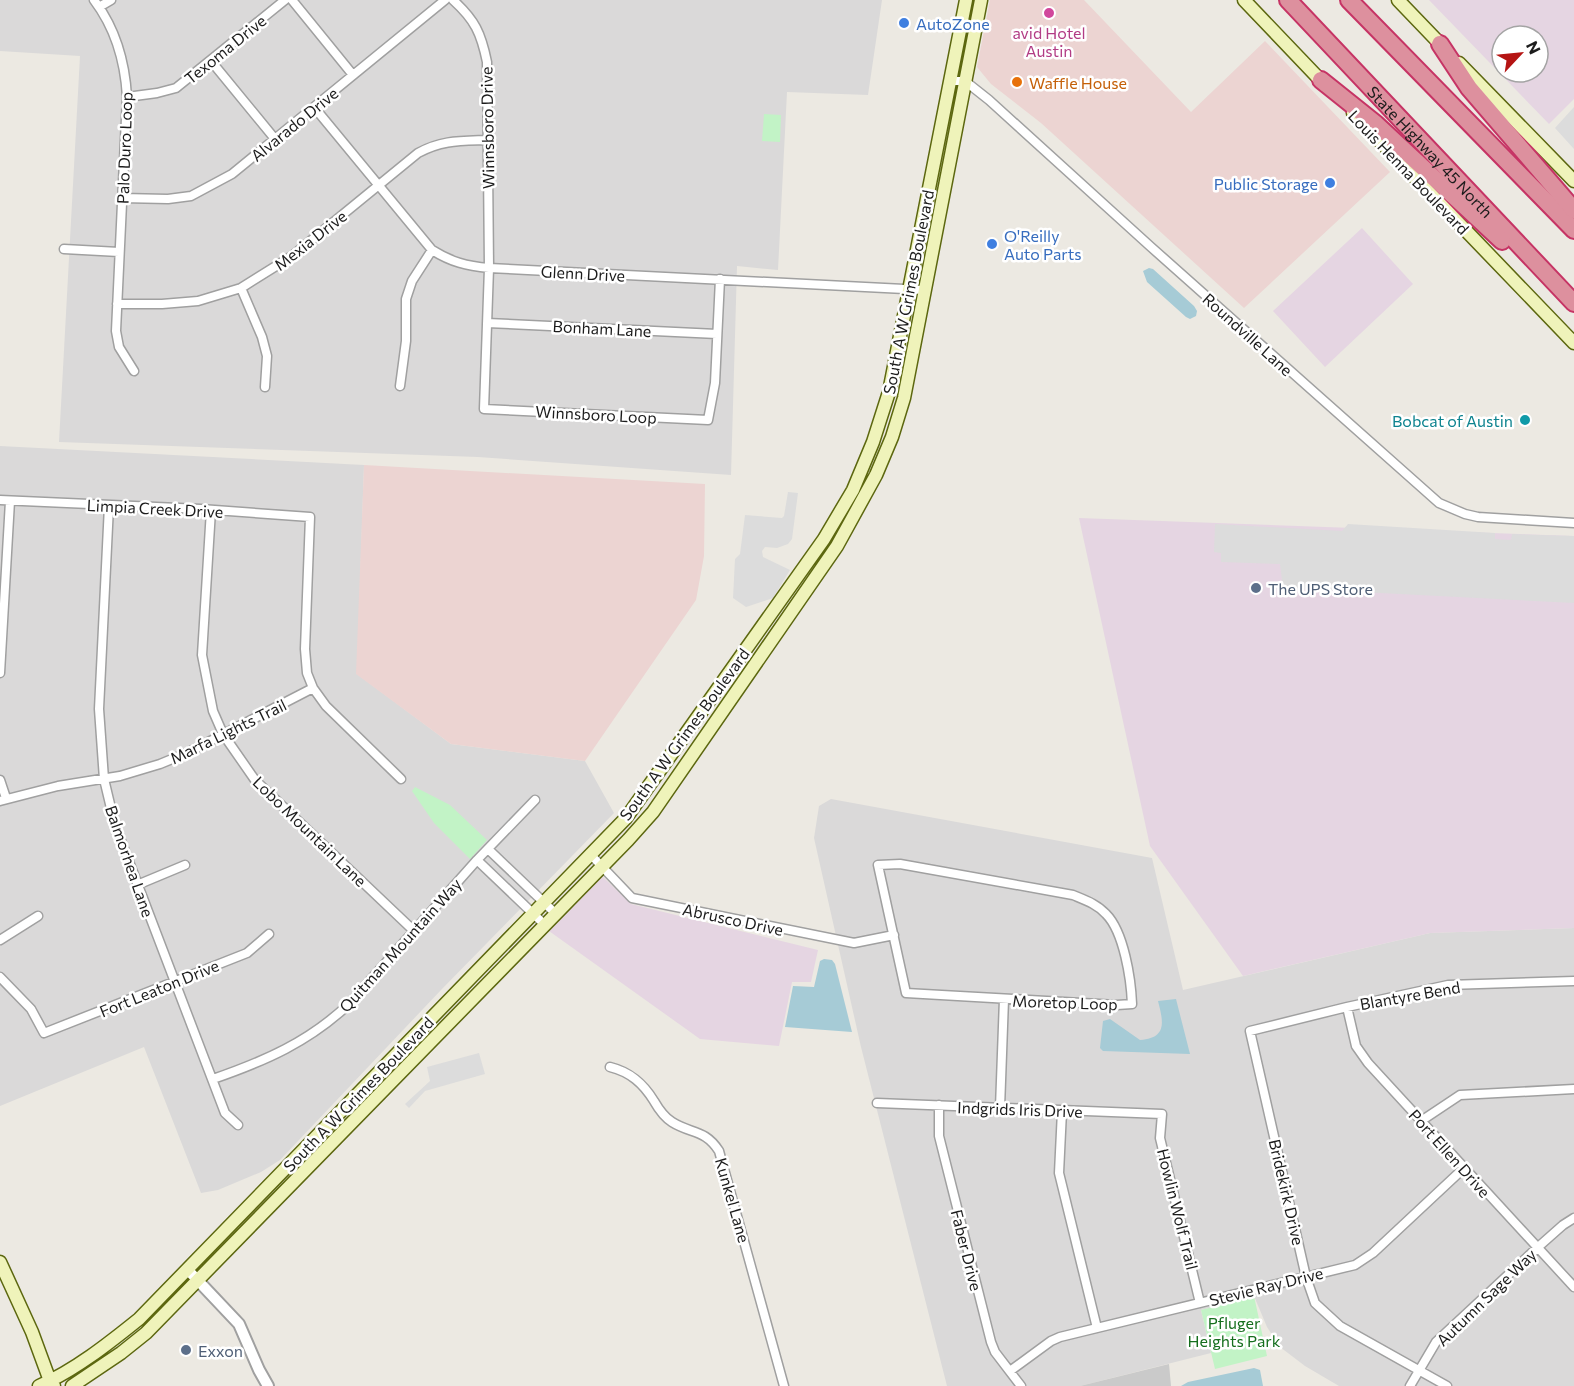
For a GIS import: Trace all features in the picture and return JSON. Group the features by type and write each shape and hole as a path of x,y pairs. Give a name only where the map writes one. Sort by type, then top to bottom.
{"highway":[{"name":"State Highway 45 North","path":"1288,0 1574,305"},
{"path":"1349,0 1574,230"},
{"path":"1440,44 1469,88 1574,210"},
{"path":"1321,80 1376,124 1574,305"}],"main road":[{"name":"South A W Grimes Boulevard","path":"48,1385 139,1319 626,818 824,539 853,490 873,442 889,393 966,0"},
{"name":"South A W Grimes Boulevard","path":"72,1386 146,1333 602,867 653,812 837,546 866,496 892,437 904,398 981,0"},
{"name":"Louis Henna Boulevard","path":"1244,0 1574,344"},
{"path":"1398,0 1574,181"},
{"path":"853,490 866,496"},
{"path":"792,582 806,592"},
{"path":"671,752 668,767 672,784"},
{"path":"451,998 463,1009"},
{"path":"363,1089 374,1100"},
{"path":"293,1161 304,1172"},
{"path":"0,1262 32,1332 48,1385"}],"street":[{"path":"96,3 111,0"},
{"name":"Texoma Drive","path":"127,97 176,88 285,0"},
{"path":"292,0 354,75"},
{"name":"Alvarado Drive","path":"122,198 168,199 191,196 232,174 445,0"},
{"name":"Winnsboro Drive","path":"453,0 468,14 481,35 487,62 489,268"},
{"name":"Palo Duro Loop","path":"96,3 120,47 126,73 127,97 116,331 119,347 134,371"},
{"path":"211,62 275,139"},
{"path":"951,81 965,81"},
{"name":"Roundville Lane","path":"965,81 1439,503 1478,517 1574,523"},
{"name":"Glenn Drive","path":"314,107 432,250 460,265 924,290"},
{"name":"Mexia Drive","path":"117,304 198,301 241,288 292,256 418,153 446,142 487,140"},
{"path":"64,249 119,252"},
{"path":"400,386 406,341 406,299 412,281 432,250"},
{"name":"Winnsboro Loop","path":"489,268 484,409 708,420 716,383 720,279"},
{"path":"241,288 262,337 267,356 265,387"},
{"name":"Bonham Lane","path":"487,323 717,334"},
{"name":"Limpia Creek Drive","path":"0,500 310,517 305,650 307,673 313,688"},
{"path":"0,674 2,600 10,501"},
{"name":"Balmorhea Lane","path":"109,506 99,709 104,779 115,825 225,1113 238,1125"},
{"name":"Lobo Mountain Lane","path":"211,510 202,655 213,711 223,734 255,780 413,930"},
{"path":"313,688 334,713 400,779"},
{"name":"Marfa Lights Trail","path":"3,800 58,786 120,776 160,764 189,752 313,688"},
{"path":"0,780 3,800"},
{"name":"Quitman Mountain Way","path":"213,1079 282,1052 333,1019 350,1003 477,860 535,800"},
{"path":"488,849 556,914"},
{"name":"Abrusco Drive","path":"590,854 632,898 854,944 894,935"},
{"path":"477,860 544,926"},
{"name":"Moretop Loop","path":"900,864 1073,895 1092,903 1107,914 1120,938 1131,987 1132,1004 906,993 894,935 878,865 900,864"},
{"path":"137,885 185,865"},
{"path":"0,940 38,916"},
{"name":"Fort Leaton Drive","path":"0,977 31,1010 44,1033 247,953 269,934"},
{"name":"Blantyre Bend","path":"1250,1031 1448,985 1574,981"},
{"path":"1000,1108 1004,999"},
{"name":"Port Ellen Drive","path":"1347,1007 1356,1046 1368,1063 1574,1287"},
{"name":"Bridekirk Drive","path":"1250,1031 1311,1295 1322,1311 1340,1326 1447,1386"},
{"name":"Kunkel Lane","path":"610,1067 624,1071 638,1080 659,1109 672,1122 699,1132 712,1140 719,1151 784,1386"},
{"path":"1421,1121 1460,1095 1574,1089"},
{"name":"Indgrids Iris Drive","path":"877,1103 1162,1114"},
{"name":"Faber Drive","path":"939,1105 939,1136 991,1342 995,1352 1021,1386"},
{"path":"1062,1111 1059,1173 1097,1328"},
{"name":"Howlin Wolf Trail","path":"1162,1114 1161,1138 1200,1303"},
{"name":"Stevie Ray Drive","path":"1010,1371 1051,1341 1355,1265 1464,1168"},
{"name":"Autumn Sage Way","path":"1410,1386 1436,1342 1537,1248 1574,1218"},
{"path":"188,1270 239,1324 268,1386"}],"shaded area":[{"path":"0,0 882,0 868,95 787,92 778,270 737,266 731,475 478,457 59,442 80,56 0,51"},
{"path":"990,0 1084,0 1191,112 1265,41 1390,172 1244,308 1041,123 991,84 977,67"},
{"path":"1429,0 1574,0 1574,99 1549,124 1510,84 1550,84 1550,24 1490,24 1490,63"},
{"path":"1574,107 1574,149 1555,128"},
{"path":"1362,228 1413,284 1325,367 1273,311"},
{"path":"0,446 364,465 357,674 451,744 585,761 614,813 441,990 280,1160 261,1172 218,1190 201,1193 144,1047 0,1106"},
{"path":"364,465 705,484 704,556 696,600 585,761 451,744 356,674"},
{"path":"788,492 798,493 792,539 788,544 777,548 765,547 762,551 763,557 790,570 773,598 746,607 733,598 735,559 740,554 745,515 782,518"},
{"path":"1079,518 1574,536 1574,928 1430,933 1243,976 1150,846"},
{"path":"1215,524 1342,531 1348,524 1495,533 1495,539 1511,540 1512,534 1574,536 1574,603 1283,588 1280,564 1221,562 1221,553 1214,552"},
{"path":"831,799 1152,858 1183,990 1430,933 1574,928 1574,1386 1339,1386 1305,1366 1280,1347 1267,1327 1254,1296 1216,1304 1201,1310 1211,1353 1080,1386 947,1386 861,1047 814,838 819,806"},
{"path":"602,876 631,904 818,950 811,982 792,982 779,1046 700,1039 549,931"},
{"path":"479,1053 485,1074 425,1091 409,1108 405,1104 430,1081 427,1067"},
{"path":"1169,1364 1171,1386 1080,1386"}],"green space":[{"path":"764,114 781,115 780,142 762,141"},
{"path":"415,787 450,805 487,840 470,859 434,823 412,791"},
{"name":"Pfluger Heights Park","path":"1254,1296 1267,1356 1215,1369 1201,1310 1216,1304"}],"water":[{"path":"1153,269 1194,306 1197,311 1196,316 1190,319 1186,317 1147,282 1143,271"},
{"path":"832,960 835,964 852,1032 785,1027 793,986 814,987 820,961"},
{"path":"1176,999 1190,1054 1103,1051 1100,1048 1103,1021 1110,1019 1140,1040 1149,1039 1159,1032 1161,1027 1158,1001"},
{"path":"1254,1368 1260,1370 1263,1386 1181,1386 1188,1382"}],"place":[{"name":"avid Hotel Austin","path":"1049,13"},
{"name":"AutoZone","path":"904,23"},
{"name":"Waffle House","path":"1017,82"},
{"name":"Public Storage","path":"1330,183"},
{"name":"O'Reilly Auto Parts","path":"992,244"},
{"name":"Bobcat of Austin","path":"1525,420"},
{"name":"The UPS Store","path":"1256,588"},
{"name":"Exxon","path":"186,1350"}]}
